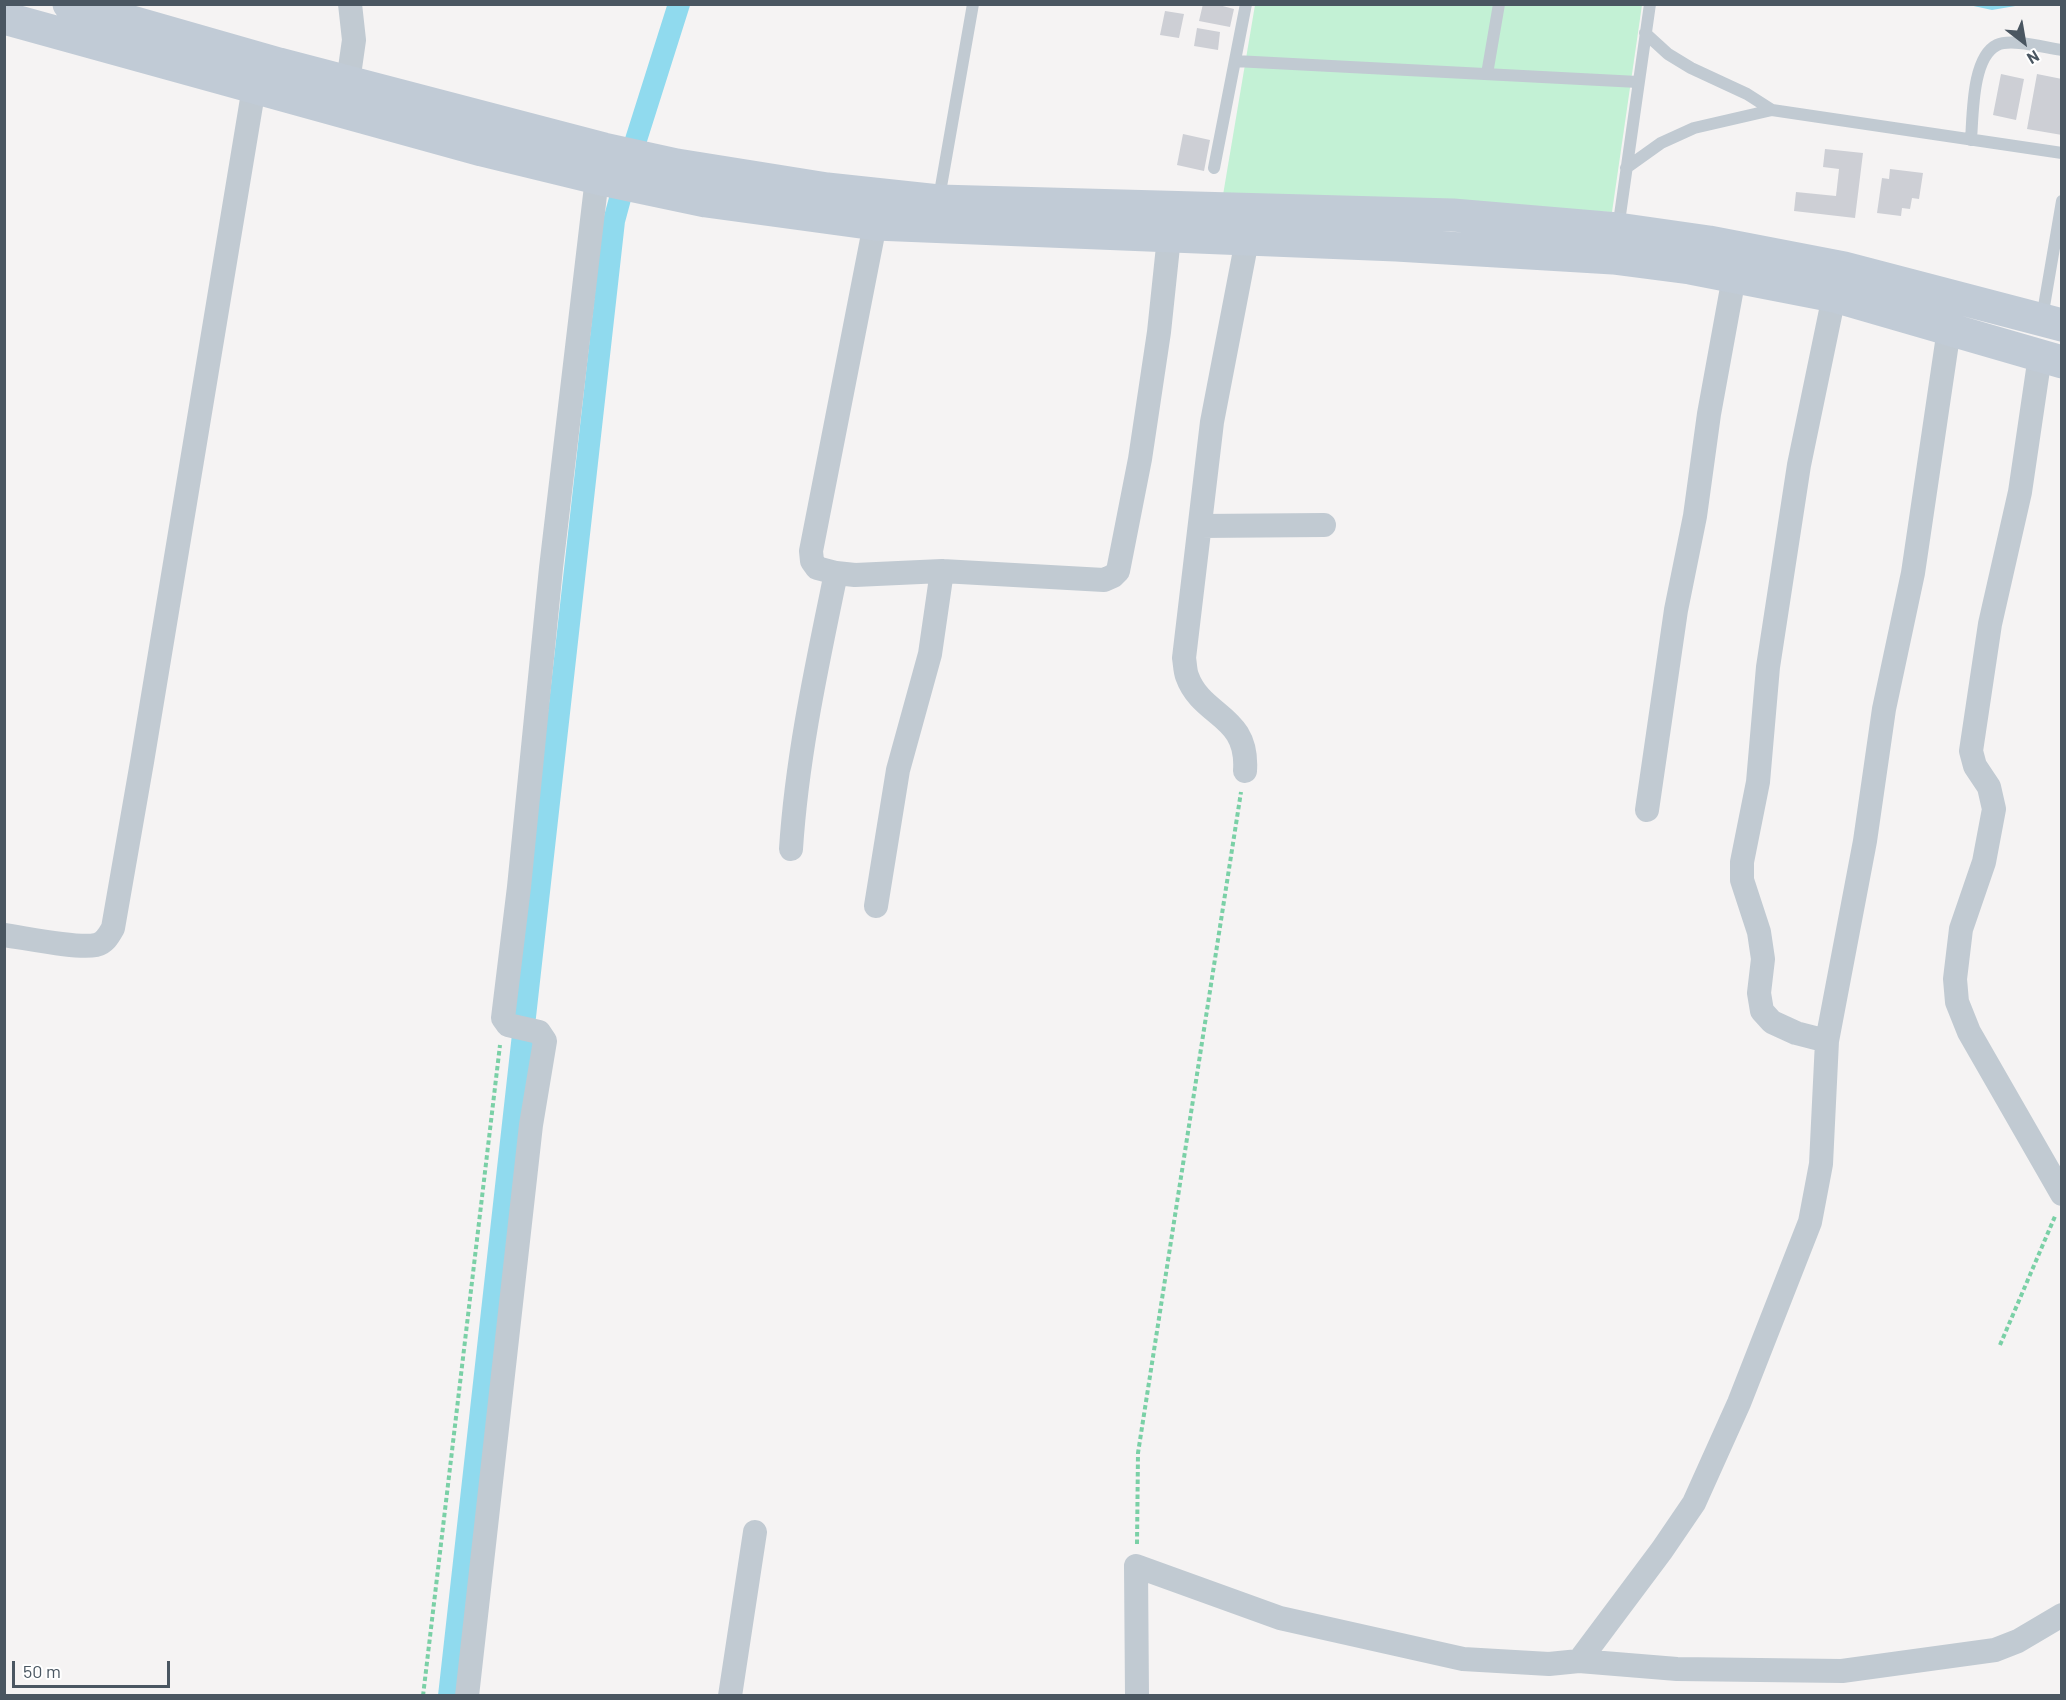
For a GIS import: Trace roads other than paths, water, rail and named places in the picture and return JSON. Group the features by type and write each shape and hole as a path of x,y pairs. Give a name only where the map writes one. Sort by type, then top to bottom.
{"street":[{"path":"69,4 348,82 604,149 677,165 827,189 937,214 1169,237 1247,240 1396,245 1709,242 1844,268 2052,322"},
{"path":"348,82 354,40 350,4"},
{"path":"4,18 482,150 706,201 875,224 937,214 1257,208 1453,215 1616,244 1690,268 1833,296 2051,359 1990,624 1971,751 1975,766 1989,787 1994,809 1984,862 1962,929 1955,979 1957,1002 1969,1032 2059,1203"},
{"path":"4,935 75,945 97,945 107,939 113,928 254,87"},
{"path":"467,1695 531,1125 545,1041 543,1036 517,1025 519,887 551,568 597,178"},
{"path":"875,224 811,551 812,561 817,568 855,575 942,571 1104,580 1118,571 1140,459 1159,332 1169,237"},
{"path":"1245,771 1244,745 1234,729 1196,692 1186,675 1184,658 1212,422 1247,240"},
{"path":"1647,810 1676,610 1695,516 1709,414 1734,277"},
{"path":"1827,1041 1796,1033 1772,1022 1762,1011 1759,993 1763,959 1759,932 1742,880 1742,862 1758,782 1768,667 1799,465 1833,296"},
{"path":"1579,1661 1694,1503 1739,1403 1809,1222 1821,1164 1827,1041 1865,841 1884,709 1913,573 1949,329"},
{"path":"1200,526 1324,525"},
{"path":"876,906 898,770 930,654 942,571"},
{"path":"791,849 794,806 806,718 836,573"},
{"path":"730,1695 755,1532"},
{"path":"1137,1695 1136,1566 1280,1618 1463,1659 1549,1664 1579,1661 1677,1669 1842,1671 1995,1650 2018,1641 2061,1615"}],"lane":[{"path":"937,214 973,4"},
{"path":"1214,168 1246,4"},
{"path":"1487,74 1499,4"},
{"path":"1616,244 1650,4"},
{"path":"1645,33 1668,54 1691,69 1747,94 1772,110"},
{"path":"1971,140 1978,71 1985,54 1998,44 2013,42 2061,50"},
{"path":"1235,61 1638,82"},
{"path":"1626,168 1661,143 1694,128 1772,110 2061,153"},
{"path":"2052,322 2061,201"}],"water":[{"path":"1969,5 2021,5 1992,10"}],"waterway":[{"path":"449,1696 614,221 635,143 679,4"}]}
